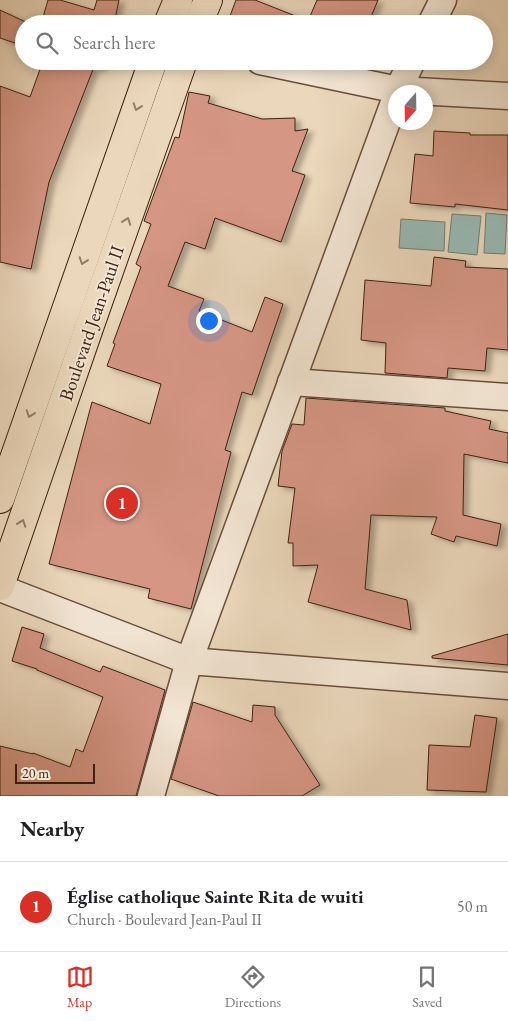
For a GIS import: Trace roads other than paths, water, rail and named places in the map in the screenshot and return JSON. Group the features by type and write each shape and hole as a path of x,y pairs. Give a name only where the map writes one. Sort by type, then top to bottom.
{"main road":[{"path":"172,15 178,0"},
{"path":"202,15 208,0"},
{"name":"Boulevard Jean-Paul II","path":"0,500 150,70"},
{"name":"Boulevard Jean-Paul II","path":"0,587 181,70"}],"street":[{"path":"436,15 443,0"},
{"path":"299,70 388,91"},
{"path":"401,85 408,70"},
{"path":"433,94 508,96"},
{"path":"151,796 189,661 388,118"},
{"path":"291,382 508,397"},
{"path":"0,587 189,661 508,686"}],"water":[{"path":"486,213 507,215 505,254 484,253"},
{"path":"452,214 481,216 477,255 448,252"},
{"path":"401,219 445,222 444,251 399,248"}],"place":[{"name":"Église catholique Sainte Rita de wuiti","path":"122,503"}]}
